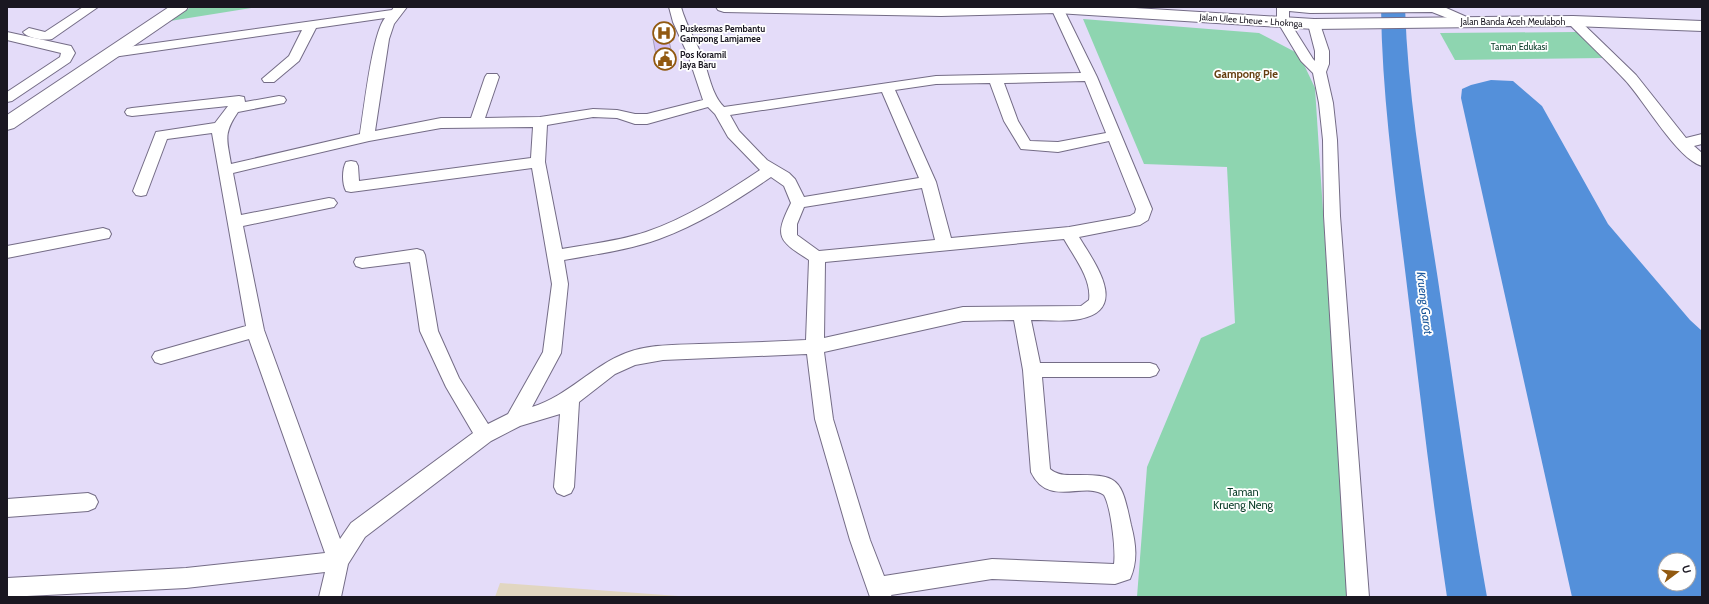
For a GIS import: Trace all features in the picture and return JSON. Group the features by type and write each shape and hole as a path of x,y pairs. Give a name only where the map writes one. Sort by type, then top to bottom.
{"main road":[{"path":"7,124 180,7"},
{"name":"Jalan Ulee Lheue - Lhoknga","path":"724,7 974,9 1060,8 1282,11 1316,19"},
{"name":"Jalan Banda Aceh Meulaboh","path":"1316,19 1427,22 1573,20 1702,26"}],"street":[{"path":"7,26 47,36 92,7"},
{"path":"675,7 679,22 695,55 716,107 734,134 770,170 784,177 790,183 799,204"},
{"path":"1272,7 1282,11 1308,61 1319,72 1326,103 1330,140 1332,216 1358,597"},
{"path":"799,204 788,224 788,236 792,242 817,257 1069,234 1134,221 1142,216 1144,209 1060,8"},
{"path":"1319,72 1322,64 1322,51 1316,19 1415,8 1441,10 1465,21"},
{"path":"113,53 399,10"},
{"path":"367,137 383,39 388,23 399,10"},
{"path":"1573,20 1631,78 1683,144 1702,161"},
{"path":"269,79 294,58 312,24"},
{"path":"7,36 66,50 68,53 65,59 7,98"},
{"path":"7,48 22,39"},
{"path":"477,122 492,77"},
{"path":"225,170 367,137 441,123 540,122 593,113 606,113 635,119 647,119 716,107 887,88 936,80 1090,77"},
{"path":"994,78 1011,121 1026,146 1058,147 1113,136"},
{"path":"887,88 928,182 945,246"},
{"path":"132,112 239,100 221,127 219,134 256,330 338,561"},
{"path":"233,108 279,100"},
{"path":"516,420 552,353 560,284 538,162 540,122"},
{"path":"141,191 161,135 221,127"},
{"path":"1683,144 1702,139"},
{"path":"351,166 351,187 538,162"},
{"path":"556,256 635,240 667,230 726,201 770,170"},
{"path":"799,204 928,182"},
{"path":"235,222 329,203"},
{"path":"7,252 103,234"},
{"path":"330,597 338,561 358,530 484,435 516,420 554,408 609,369 632,358 663,353 815,347 963,314 1079,313 1090,309 1097,303 1099,292 1095,280 1069,234"},
{"path":"362,262 417,255 430,331 452,382 484,435"},
{"path":"817,257 815,347 824,419 860,540 880,592 992,569 1115,574 1124,572 1127,551 1115,496 1110,488 1101,484 1054,483 1045,479 1041,472 1032,370 1021,314"},
{"path":"161,357 256,330"},
{"path":"1032,370 1150,370"},
{"path":"564,487 570,397"},
{"path":"7,508 51,506 88,502"},
{"path":"7,588 186,578 338,561"}],"shaded area":[{"path":"500,583 692,597 495,597"}],"green space":[{"path":"191,7 258,7 170,21"},
{"name":"Taman Krueng Neng","path":"1083,19 1259,33 1299,54 1315,88 1348,597 1137,597 1147,467 1201,338 1235,323 1227,167 1144,164"},
{"name":"Taman Edukasi","path":"1577,32 1604,58 1455,60 1440,33"}],"water":[{"path":"1491,80 1513,81 1542,106 1608,224 1690,320 1702,331 1702,597 1572,597 1461,98 1462,89"}],"building":[{"path":"671,26 674,40 669,41 674,62 658,65 653,39 657,38 655,29"}],"waterway":[{"name":"Krueng Garot","path":"1393,7 1398,98 1447,467 1467,597"}],"place":[{"name":"Puskesmas Pembantu Gampong Lamjamee","path":"664,33"},
{"name":"Pos Koramil Jaya Baru","path":"665,59"}],"district":[{"name":"Gampong Pie","path":"1246,74"}]}
